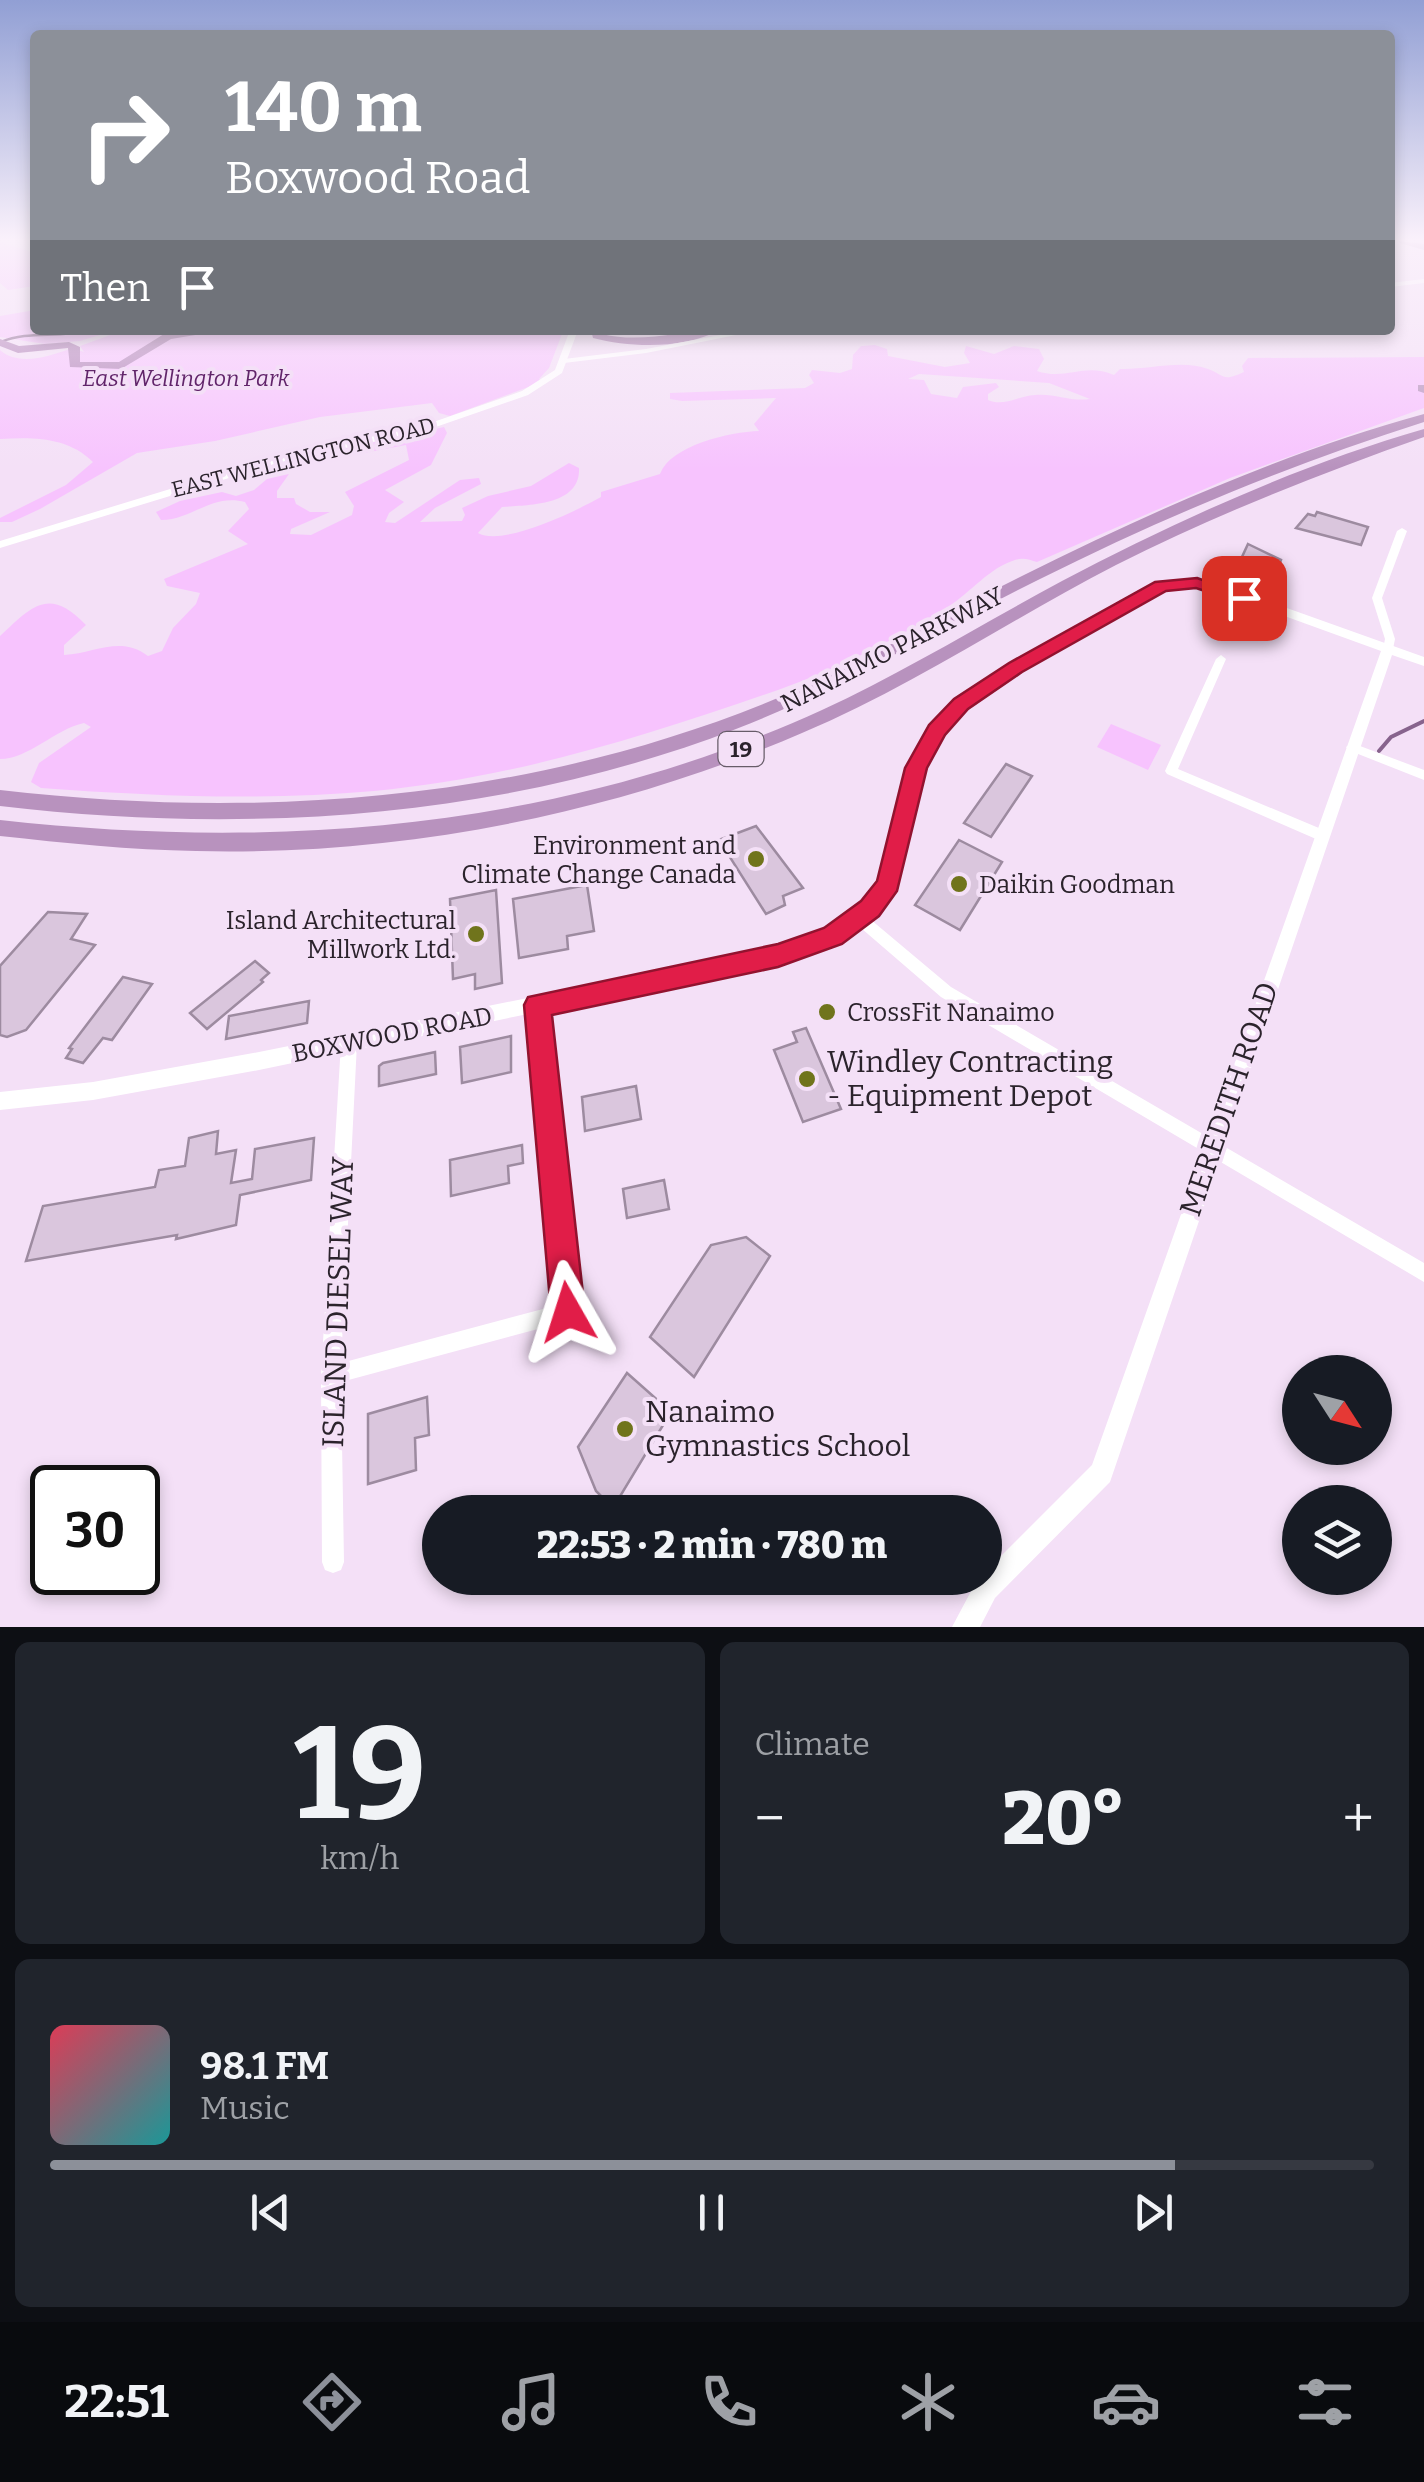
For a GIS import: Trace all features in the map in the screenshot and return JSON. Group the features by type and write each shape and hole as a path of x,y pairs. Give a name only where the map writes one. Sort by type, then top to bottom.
{"highway":[{"name":"NANAIMO PARKWAY","path":"0,828 186,845 324,839 446,826 570,800 687,769 794,730 886,686 1128,554 1287,474 1424,415"},
{"name":"NANAIMO PARKWAY","path":"0,798 103,810 226,812 382,803 475,789 634,755 719,728 818,688 1143,523 1287,474 1424,436"}],"street":[{"path":"572,335 564,361 731,335"},
{"name":"EAST WELLINGTON ROAD","path":"0,544 279,459 432,426 542,386 555,376 564,361"},
{"path":"1388,649 1390,639 1377,598 1402,531"},
{"name":"BOXWOOD ROAD","path":"0,1100 93,1091 349,1043 799,950 833,936 881,896 892,876 916,768 949,716 978,691 1016,667 1162,586 1183,582 1215,588 1424,662"},
{"name":"MEREDITH ROAD","path":"965,1627 986,1589 1101,1473 1388,649"},
{"path":"1222,658 1171,770 1321,835"},
{"path":"1352,747 1424,775"},
{"path":"859,918 946,992 1424,1273"},
{"path":"331,1376 568,1312 538,1005"},
{"name":"ISLAND DIESEL WAY","path":"332,1562 331,1376 349,1043"}],"green space":[{"path":"0,317 30,317 30,335 100,335 45,344 0,337"},
{"name":"East Wellington Park","path":"110,335 562,335 549,368 539,379 542,382 450,416 439,413 432,403 320,417 215,441 137,453 40,509 12,522 0,522 0,518 66,485 93,462 62,443 0,439 0,350 26,359 72,348 84,352 80,346"},
{"path":"875,345 887,349 888,356 945,367 970,363 964,353 966,346 994,354 1014,346 1039,349 1044,359 1037,371 1047,374 1093,370 1114,375 1120,369 1187,365 1228,377 1244,372 1242,366 1248,358 1424,357 1424,408 1230,478 1037,562 1021,559 1006,564 928,619 800,682 579,753 426,785 291,796 124,793 41,788 31,782 39,763 91,727 84,723 21,754 0,759 0,636 22,616 51,603 73,613 86,625 64,645 64,655 118,646 148,656 162,651 173,628 196,604 200,593 167,586 164,579 248,544 228,531 249,509 245,502 222,501 172,519 161,520 156,512 180,501 222,492 236,496 254,490 267,479 289,474 277,491 277,498 294,498 296,504 310,512 330,512 291,529 290,534 311,535 352,515 354,506 345,492 409,460 406,445 321,461 307,460 308,457 444,427 447,433 431,465 385,490 404,502 389,513 385,522 395,523 460,480 479,478 481,484 435,508 420,522 462,521 462,508 488,496 531,486 569,463 579,468 577,481 562,497 502,507 478,533 489,536 521,531 575,511 601,497 601,492 660,474 676,455 703,442 759,431 754,424 776,398 682,401 670,399 670,393 805,388 814,383 809,375 812,370 840,373 852,369 853,355 861,346","holes":["919,374 1049,383 1090,399 1042,395 994,402 988,400 988,394 999,387 996,383 963,387 957,398 931,394 924,380 908,379"]},
{"path":"1111,724 1161,745 1148,770 1097,747"}],"building":[{"path":"1317,512 1368,527 1361,545 1296,528 1308,514 1315,516"},
{"path":"1248,544 1281,560 1272,585 1235,572"},
{"path":"1006,764 1032,776 991,837 964,823"},
{"name":"Environment and Climate Change Canada","path":"756,826 803,888 783,896 785,905 766,914 719,840"},
{"name":"Daikin Goodman","path":"959,840 1002,862 960,930 915,905"},
{"path":"587,885 594,931 567,936 568,949 519,958 513,899"},
{"name":"Island Architectural Millwork Ltd.","path":"496,890 502,983 475,989 475,974 453,979 450,899"},
{"path":"48,912 87,914 71,939 95,945 26,1030 7,1037 0,1035 0,966"},
{"path":"255,961 269,973 263,982 207,1029 190,1013"},
{"path":"123,977 152,984 112,1040 103,1038 83,1063 66,1058 72,1049 69,1048"},
{"path":"309,1001 307,1023 226,1039 229,1016"},
{"name":"Windley Contracting - Equipment Depot","path":"806,1028 841,1109 803,1122 774,1050 797,1042 793,1032"},
{"path":"511,1036 511,1072 462,1083 460,1047"},
{"path":"435,1052 436,1074 379,1086 379,1066 383,1063"},
{"path":"636,1086 641,1119 585,1131 582,1097"},
{"path":"218,1131 216,1154 236,1150 231,1183 252,1179 255,1149 314,1138 311,1180 240,1195 236,1225 176,1239 177,1235 26,1261 43,1206 155,1187 159,1170 185,1166 189,1138"},
{"path":"522,1145 523,1163 508,1166 509,1183 451,1196 450,1160"},
{"path":"664,1180 669,1209 627,1218 623,1189"},
{"path":"746,1237 770,1256 694,1377 650,1337 711,1245"},
{"name":"Nanaimo Gymnastics School","path":"627,1373 671,1412 621,1495 600,1495 596,1491 578,1447"},
{"path":"427,1397 429,1435 415,1438 416,1470 368,1484 368,1414"}],"waterway":[{"path":"1,342 44,335"},
{"path":"0,342 18,350 69,345 74,347 74,365 121,366 168,336 177,335"},
{"path":"597,335 641,342 691,335"},
{"path":"1379,751 1391,737 1424,721"}],"place":[{"name":"Environment and Climate Change Canada","path":"756,859"},
{"name":"Daikin Goodman","path":"959,884"},
{"name":"Island Architectural Millwork Ltd.","path":"476,934"},
{"name":"CrossFit Nanaimo","path":"827,1012"},
{"name":"Windley Contracting - Equipment Depot","path":"807,1079"},
{"name":"Nanaimo Gymnastics School","path":"625,1429"}],"route":[{"path":"568,1312 538,1005 778,956 833,936 870,908 888,884 895,868 916,768 937,730 961,704 1086,626 1171,582 1197,583 1244,598"}]}
